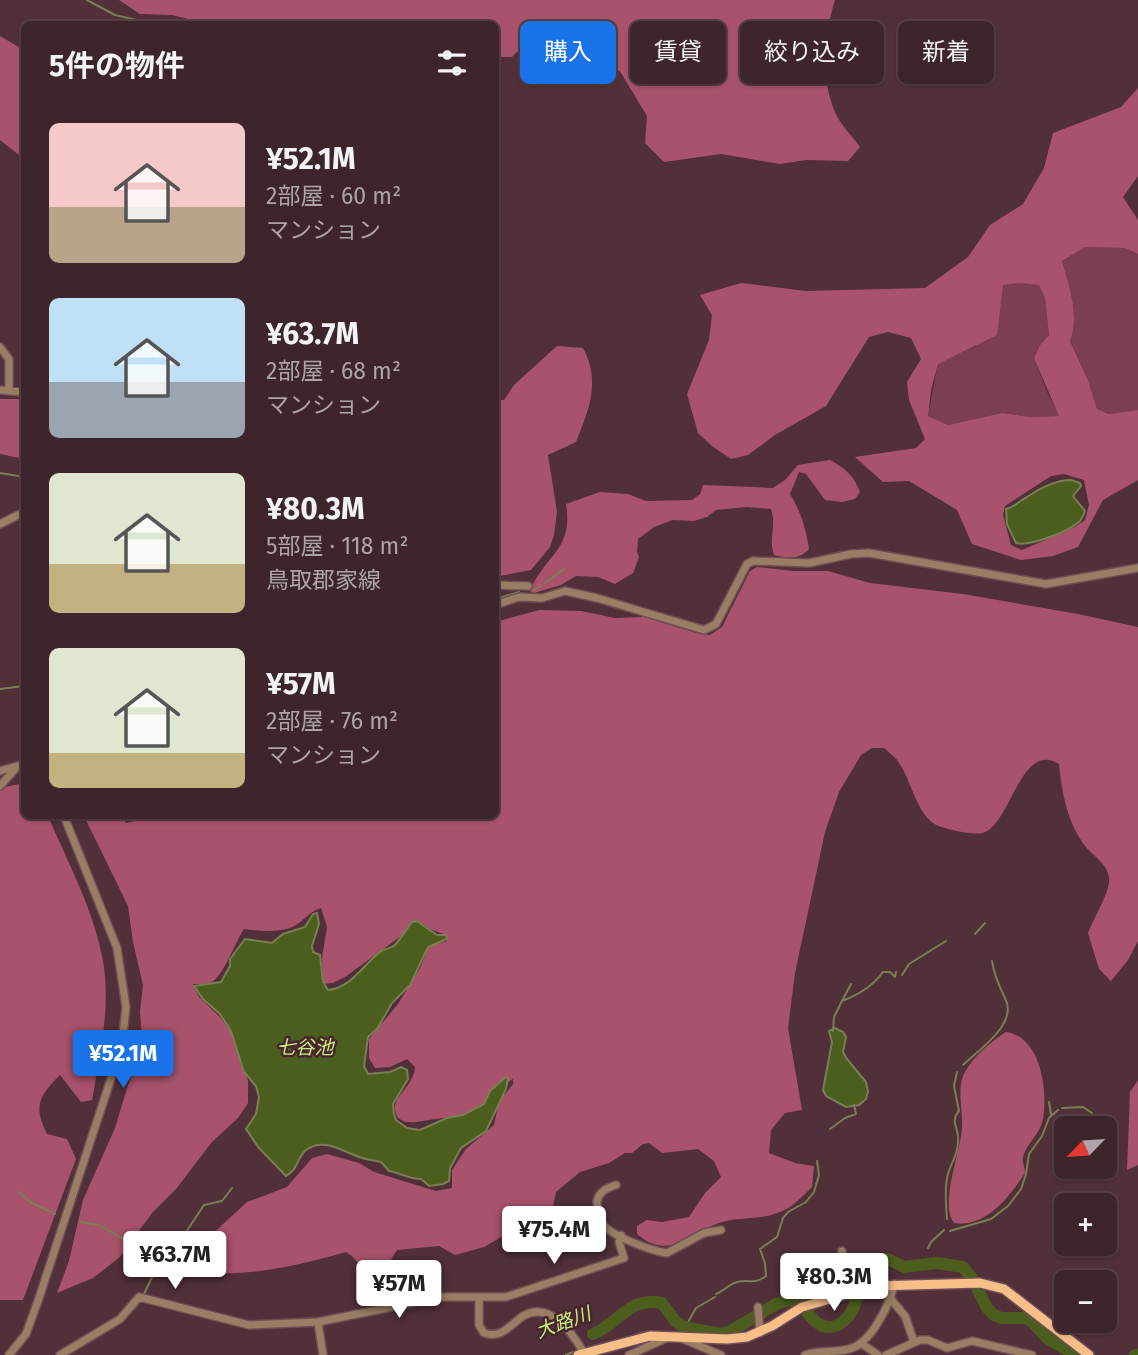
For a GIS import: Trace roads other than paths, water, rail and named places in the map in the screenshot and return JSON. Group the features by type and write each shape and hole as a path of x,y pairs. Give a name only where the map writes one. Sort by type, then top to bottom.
{"main road":[{"path":"580,1355 650,1336 727,1339 760,1333 805,1306 875,1286 975,1283 1004,1289 1089,1355"}],"street":[{"path":"0,347 9,359 4,390"},
{"path":"0,524 21,514"},
{"path":"499,604 519,597 542,598 565,591 597,597 704,630 716,624 747,564 753,561 809,563 851,554 869,554 1046,584 1138,568"},
{"path":"499,585 528,586"},
{"path":"0,771 20,765"},
{"path":"0,786 20,765"},
{"path":"9,1355 26,1334 38,1301 122,1045 126,1007 117,948 65,819"},
{"path":"616,1185 602,1191 597,1205 598,1215 604,1227 636,1243 667,1252 704,1233 721,1230"},
{"path":"60,1355 120,1319 139,1297 249,1325 318,1322 441,1297 506,1297 621,1260 625,1257 619,1242 621,1235"},
{"path":"842,1251 854,1292"},
{"path":"805,1355 850,1349 861,1343 886,1310 894,1284"},
{"path":"479,1297 479,1325 484,1333 498,1334 528,1314 544,1312 558,1320 572,1335 580,1355"},
{"path":"890,1298 905,1316 914,1342"},
{"path":"758,1307 760,1333"},
{"path":"318,1322 323,1355"},
{"path":"629,1355 673,1337 721,1355"},
{"path":"886,1355 914,1342 928,1340 947,1348 972,1341 1032,1355"},
{"path":"861,1343 878,1355"}],"water":[{"path":"1071,480 1081,486 1073,496 1085,511 1080,521 1049,537 1030,543 1016,543 1007,524 1006,509 1048,486"},
{"name":"七谷池","path":"317,913 319,924 312,946 313,952 320,955 323,982 328,990 343,985 380,952 395,945 412,922 417,921 437,935 446,935 447,939 428,947 410,985 392,1003 377,1029 368,1037 364,1066 368,1074 390,1072 401,1067 407,1070 408,1079 393,1104 394,1114 396,1120 407,1128 420,1130 447,1118 463,1115 484,1104 490,1091 508,1078 506,1089 486,1131 461,1148 450,1168 449,1181 443,1184 429,1186 421,1179 389,1171 381,1162 360,1158 324,1145 306,1150 293,1171 286,1176 259,1148 246,1129 256,1114 259,1097 256,1086 244,1072 231,1031 220,1014 203,999 194,986 221,982 230,966 230,959 245,939 272,943 283,934 305,927 313,914"},
{"path":"835,1028 846,1037 843,1052 866,1082 866,1099 859,1105 846,1107 826,1096 823,1090 832,1042 829,1031"}],"waterway":[{"path":"87,0 115,15 140,21"},
{"path":"0,473 21,476"},
{"path":"545,583 564,569"},
{"path":"534,590 541,586"},
{"path":"499,598 519,592"},
{"path":"0,689 21,686"},
{"path":"975,934 985,923"},
{"path":"902,975 909,964 946,941"},
{"path":"963,1065 995,1036 1006,1017 1008,1008 992,961"},
{"path":"833,1031 834,1017 842,1001 865,990 883,972 890,972 895,977 896,972"},
{"path":"842,1001 851,984"},
{"path":"947,1219 947,1179 958,1143 955,1121 959,1111 954,1086 957,1072"},
{"path":"1049,1102 1051,1114"},
{"path":"830,1129 856,1114 854,1105"},
{"path":"1062,1108 1083,1107 1092,1113"},
{"path":"950,1231 991,1219 1008,1206 1021,1189 1029,1154 1042,1136 1049,1118 1058,1110"},
{"path":"716,1294 734,1283 755,1281 766,1276 760,1249 777,1237 783,1218 788,1212 806,1202 814,1192 819,1175 817,1161"},
{"path":"144,1294 156,1269 182,1238 204,1205 222,1201 232,1188"},
{"path":"19,1192 30,1202 55,1214"},
{"path":"80,1222 99,1225 132,1244"},
{"path":"928,1248 944,1230"},
{"path":"136,1248 151,1251 161,1259"},
{"name":"大路川","path":"593,1334 632,1307 650,1302 662,1303 676,1322 687,1328 722,1334 776,1304 789,1300 801,1302 819,1324 833,1327 844,1320 853,1309 861,1262 888,1259 904,1267 937,1263 963,1267 994,1315 1001,1318 1025,1318 1048,1339 1076,1355"},
{"path":"687,1324 696,1308 715,1297"},
{"path":"134,1309 140,1302"},
{"path":"637,1334 648,1332"},
{"path":"668,1332 679,1332"},
{"path":"566,1355 573,1352"}]}
